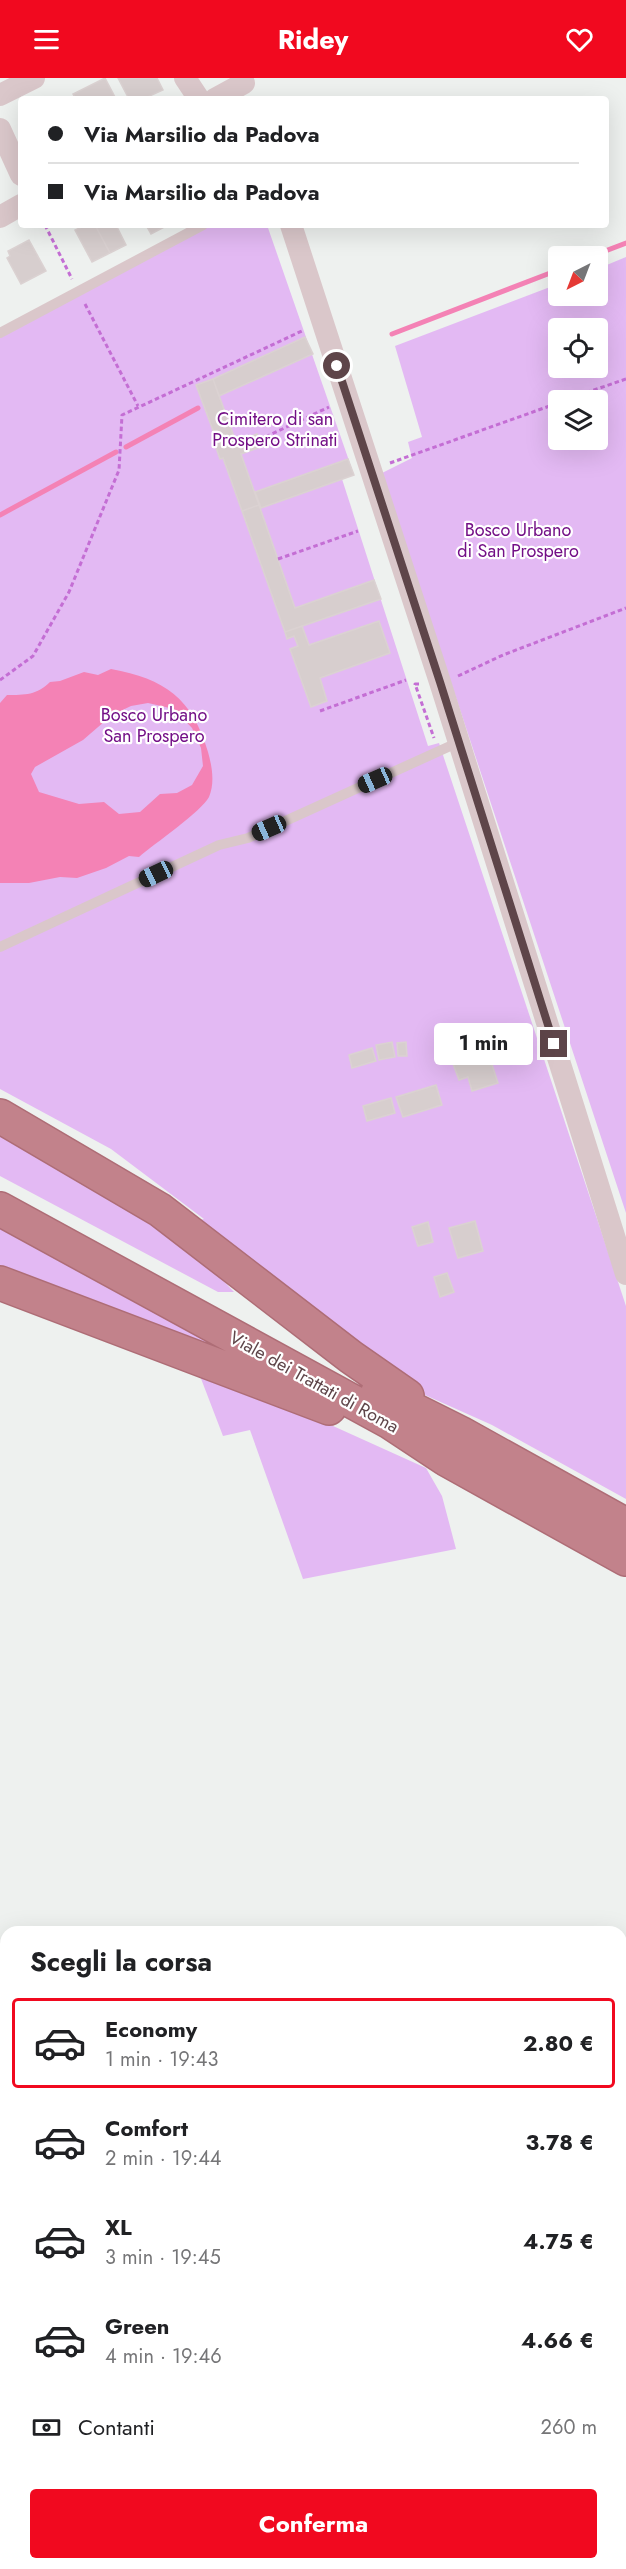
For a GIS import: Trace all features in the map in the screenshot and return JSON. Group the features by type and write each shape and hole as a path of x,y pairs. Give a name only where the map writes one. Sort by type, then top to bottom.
{"highway":[{"path":"0,1116 160,1210 360,1364 453,1446"},
{"name":"Viale dei Trattati di Roma","path":"0,1185 399,1404 453,1446 626,1559"},
{"name":"Viale dei Trattati di Roma","path":"0,1209 390,1422 453,1446 626,1525"},
{"path":"0,1283 333,1410 453,1446"}],"street":[{"path":"0,95 34,78"},
{"path":"185,78 197,96"},
{"path":"222,96 245,87"},
{"path":"0,129 18,168"},
{"path":"0,217 18,207"},
{"path":"292,228 440,682 626,1274"}],"lane":[{"path":"0,333 197,228"},
{"path":"0,947 219,845 248,838 459,742"}],"path":[{"path":"46,228 138,406"},
{"path":"0,680 33,656 69,592 119,470 122,415 306,329"},
{"path":"594,390 626,379"},
{"path":"259,440 333,404"},
{"path":"371,470 548,407"},
{"path":"278,559 358,531"},
{"path":"440,682 626,608"},
{"path":"320,711 406,680"}],"green space":[{"path":"204,228 268,228 354,475 342,479 428,746 439,743 626,1306 626,1499 492,1425 425,1395 195,1221 204,1219 111,1149 0,1089 0,338"},
{"name":"Bosco Urbano di San Prospero","path":"626,257 626,1213 382,473 412,458 408,442 422,437 395,346 548,288 548,306 608,306 608,264"},
{"path":"0,1134 124,1204 153,1223 209,1267 234,1292 218,1292 0,1176"},
{"path":"0,1219 215,1342 219,1350 0,1276"},
{"path":"200,1376 322,1421 426,1468 442,1496 456,1549 303,1579 250,1430 223,1436"}],"shaded area":[{"path":"111,669 130,673 161,685 185,705 201,733 209,757 212,780 209,797 188,819 139,857 129,856 106,868 77,878 60,877 29,883 0,883 0,703 7,695 30,693 40,690 50,682 60,681 84,672 98,675","holes":["148,703 174,709 192,728 201,748 203,766 192,785 177,793 160,794 140,812 119,814 104,802 79,804 39,792 31,774 35,767 83,740 112,715 131,706"]}],"building":[{"path":"105,78 114,96 74,96 73,94"},
{"path":"118,78 157,78 163,90 150,96 127,96"},
{"path":"97,228 110,253 92,262 75,230"},
{"path":"97,228 118,228 126,245 110,253"},
{"path":"148,228 162,228 151,234"},
{"path":"29,240 46,271 21,284 7,258 10,256 8,251"},
{"path":"305,337 313,354 219,396 213,379"},
{"path":"213,379 236,442 257,434 261,447 241,454 259,505 242,511 223,458 220,459 214,442 217,441 196,385"},
{"path":"348,459 354,475 261,508 255,492"},
{"path":"259,505 295,608 374,580 381,599 285,632 242,511"},
{"path":"379,621 390,653 320,678 327,701 311,707 290,649 298,646 294,636 287,639 285,632 302,626 309,645"},
{"path":"479,1024 498,1083 472,1091 468,1077 459,1080 449,1053 459,1049 453,1033"},
{"path":"392,1042 395,1057 379,1060 376,1045"},
{"path":"406,1042 407,1056 398,1056 397,1043"},
{"path":"372,1048 376,1061 352,1068 349,1055"},
{"path":"436,1085 442,1105 403,1117 396,1097"},
{"path":"391,1098 395,1113 367,1121 363,1106"},
{"path":"475,1221 483,1251 458,1258 449,1228"},
{"path":"428,1222 433,1242 418,1246 412,1227"},
{"path":"447,1273 454,1292 440,1297 434,1277"}],"waterway":[{"path":"608,250 626,243"},
{"path":"392,334 548,274"},
{"path":"126,447 198,408"},
{"path":"0,515 116,452"}],"route":[{"path":"337,366 554,1044"}],"park label":[{"name":"Cimitero di san Prospero Strinati","path":"275,429"},
{"name":"Bosco Urbano San Prospero","path":"154,725"}]}
